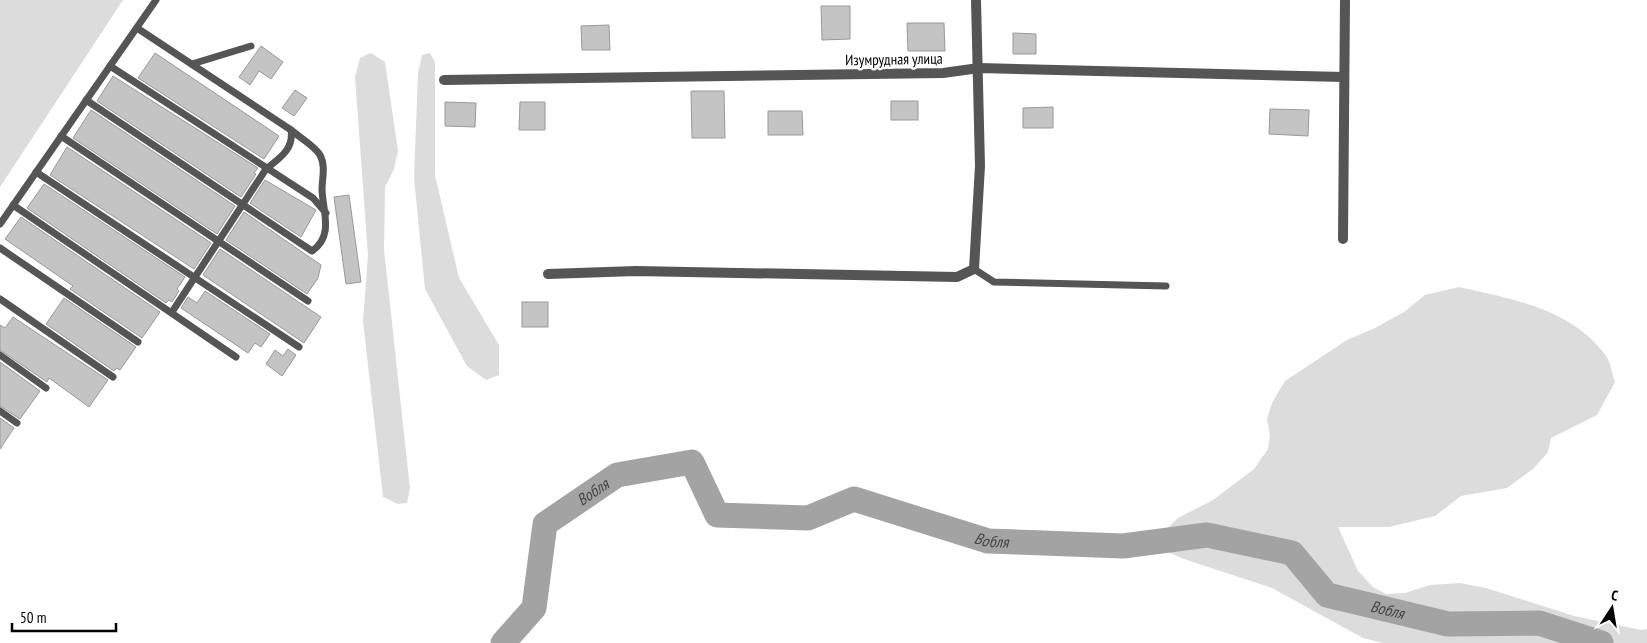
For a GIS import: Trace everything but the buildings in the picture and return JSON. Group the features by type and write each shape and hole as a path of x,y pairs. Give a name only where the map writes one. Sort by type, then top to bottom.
{"street":[{"path":"548,274 636,271 957,277 974,269 980,166 976,0"},
{"path":"1342,239 1345,0"},
{"name":"Изумрудная улица","path":"444,80 943,73 979,68 1344,77"}],"lane":[{"path":"0,224 156,0"},
{"path":"86,100 312,250 320,245 325,236 326,213 322,189 324,175 320,155 291,130 137,28"},
{"path":"192,64 251,46"},
{"path":"110,66 266,169 314,198 326,213"},
{"path":"172,312 266,169 284,154 290,145 291,130"},
{"path":"62,136 308,300"},
{"path":"36,172 299,347"},
{"path":"13,205 236,357"},
{"path":"0,248 138,342"},
{"path":"974,269 994,282 1166,286"},
{"path":"0,299 113,376"},
{"path":"0,355 46,388"},
{"path":"0,411 17,423"}],"shaded area":[{"path":"0,0 123,0 0,187"},
{"path":"371,53 385,62 398,151 394,169 385,187 384,249 410,489 407,503 398,504 383,497 363,321 368,255 355,77 360,58"},
{"path":"430,53 435,62 435,175 459,278 499,345 499,375 486,380 467,366 425,289 414,178 418,73 422,55"},
{"path":"1459,287 1500,296 1540,308 1576,327 1592,340 1606,356 1615,382 1597,415 1551,438 1548,452 1534,468 1507,488 1461,496 1435,516 1389,527 1338,527 1358,571 1373,587 1386,594 1405,593 1430,585 1460,583 1486,588 1574,616 1641,630 1647,629 1647,643 1383,643 1363,638 1272,588 1181,558 1160,548 1155,540 1178,518 1213,500 1254,469 1268,449 1270,435 1267,419 1272,403 1285,381 1347,340 1373,329 1404,312 1425,295"}],"waterway":[{"name":"Вобля","path":"503,643 534,608 545,524 617,475 692,462 717,515 808,518 854,499 988,541 1123,546 1207,535 1292,553 1327,595 1448,624 1539,623 1601,643"}]}
